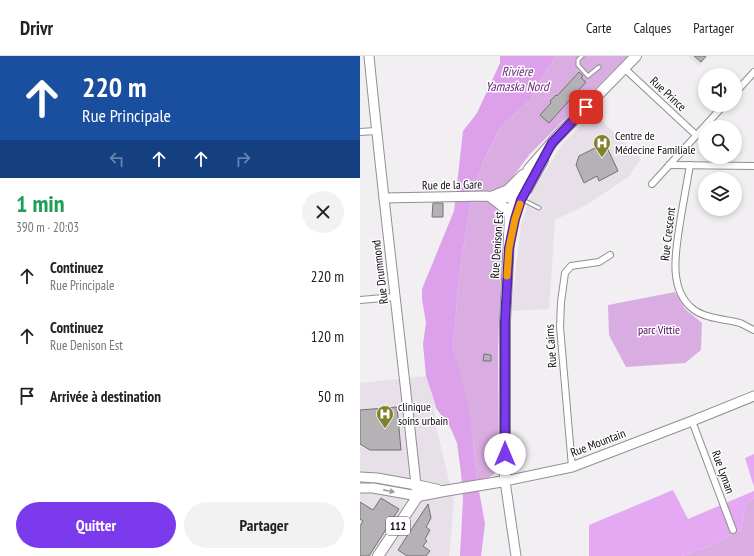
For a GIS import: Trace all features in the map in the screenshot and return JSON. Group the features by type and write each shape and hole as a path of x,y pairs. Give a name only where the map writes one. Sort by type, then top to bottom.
{"main road":[{"name":"Rue Denison Est","path":"505,481 505,322 510,215 518,199 529,169 636,56"},
{"path":"509,248 518,199 552,143"},
{"path":"488,196 508,190 529,169"},
{"path":"488,196 505,208 510,215"},
{"name":"Rue Mountain","path":"418,496 505,481"},
{"path":"416,485 418,496"},
{"name":"Rue Mountain","path":"416,485 444,491"},
{"name":"112","path":"378,556 418,496"}],"street":[{"name":"Rue Drummond","path":"368,56 408,402 416,485"},
{"name":"Rue Prince","path":"624,68 696,135"},
{"path":"742,85 754,72"},
{"path":"652,184 717,112"},
{"path":"360,132 376,131"},
{"path":"669,165 754,166"},
{"name":"Rue Crescent","path":"690,165 675,254 675,270 679,288 685,300 694,309 705,315 742,324 754,330"},
{"name":"Rue de la Gare","path":"384,198 488,196 518,199"},
{"name":"Rue Cairns","path":"572,467 560,327 561,302 565,273 571,266 599,262 610,255"},
{"path":"360,300 395,297"},
{"name":"Rue Mountain","path":"505,481 572,467 754,396"},
{"name":"Rue Lyman","path":"692,421 733,530"},
{"path":"360,477 377,478 416,485"},
{"path":"505,481 516,556"},
{"path":"360,488 373,488 418,496"}],"lane":[{"path":"582,56 578,60 578,65 588,76 599,67"},
{"path":"518,199 539,208"}],"shaded area":[{"path":"688,56 709,56 699,66"},
{"path":"594,113 641,159 628,177 588,204 555,220 549,309 511,311 521,225 531,194 564,142"},
{"path":"426,376 433,397 436,426 454,502 449,556 360,556 360,383"},
{"path":"754,454 754,487 745,458"},
{"path":"673,490 688,519 754,491 754,498 746,504 741,530 710,546 682,556 589,556 589,525"}],"green space":[{"path":"556,56 628,56 530,154 504,187 488,191 489,198 503,213 498,352 499,461 496,470 492,475 477,480 473,440 453,348 459,276 472,194 484,160 500,128 532,98 542,77"},
{"name":"parc Vittie","path":"675,292 685,309 702,323 701,350 685,363 626,367 609,335 608,305"},
{"path":"754,498 754,556 682,556 710,546 741,530 746,504"}],"water":[{"name":"Rivière Yamaska Nord","path":"500,56 556,56 542,77 532,98 500,128 484,160 472,194 459,276 453,348 467,400 477,480 485,524 481,556 460,556 463,499 457,443 451,429 436,408 426,376 423,344 426,323 422,289 454,211 463,131 477,113 500,63"}],"building":[{"path":"694,56 706,56 701,62"},
{"path":"579,72 583,76 581,78 586,82 549,123 540,115 551,103 550,101 556,95 557,96"},
{"path":"605,143 618,171 599,181 597,176 584,183 576,165 579,156"},
{"path":"433,203 443,203 443,217 432,217"},
{"path":"484,354 491,355 491,361 483,361"},
{"path":"397,407 401,450 370,450 360,444 360,410"},
{"path":"381,498 399,509 369,556 360,556 360,526 363,521 360,519 360,502 373,510"},
{"path":"428,504 431,518 426,527 430,530 425,539 427,541 423,546 430,551 426,556 407,556 398,550"}],"slow traffic":[{"path":"507,276 509,248 515,219 520,204"}],"place":[{"name":"Centre de Médecine Familiale","path":"602,158"},
{"name":"clinique soins urbain","path":"385,429"}],"route":[{"path":"505,454 505,322 509,248 515,219 521,200 552,143 586,107"}]}
